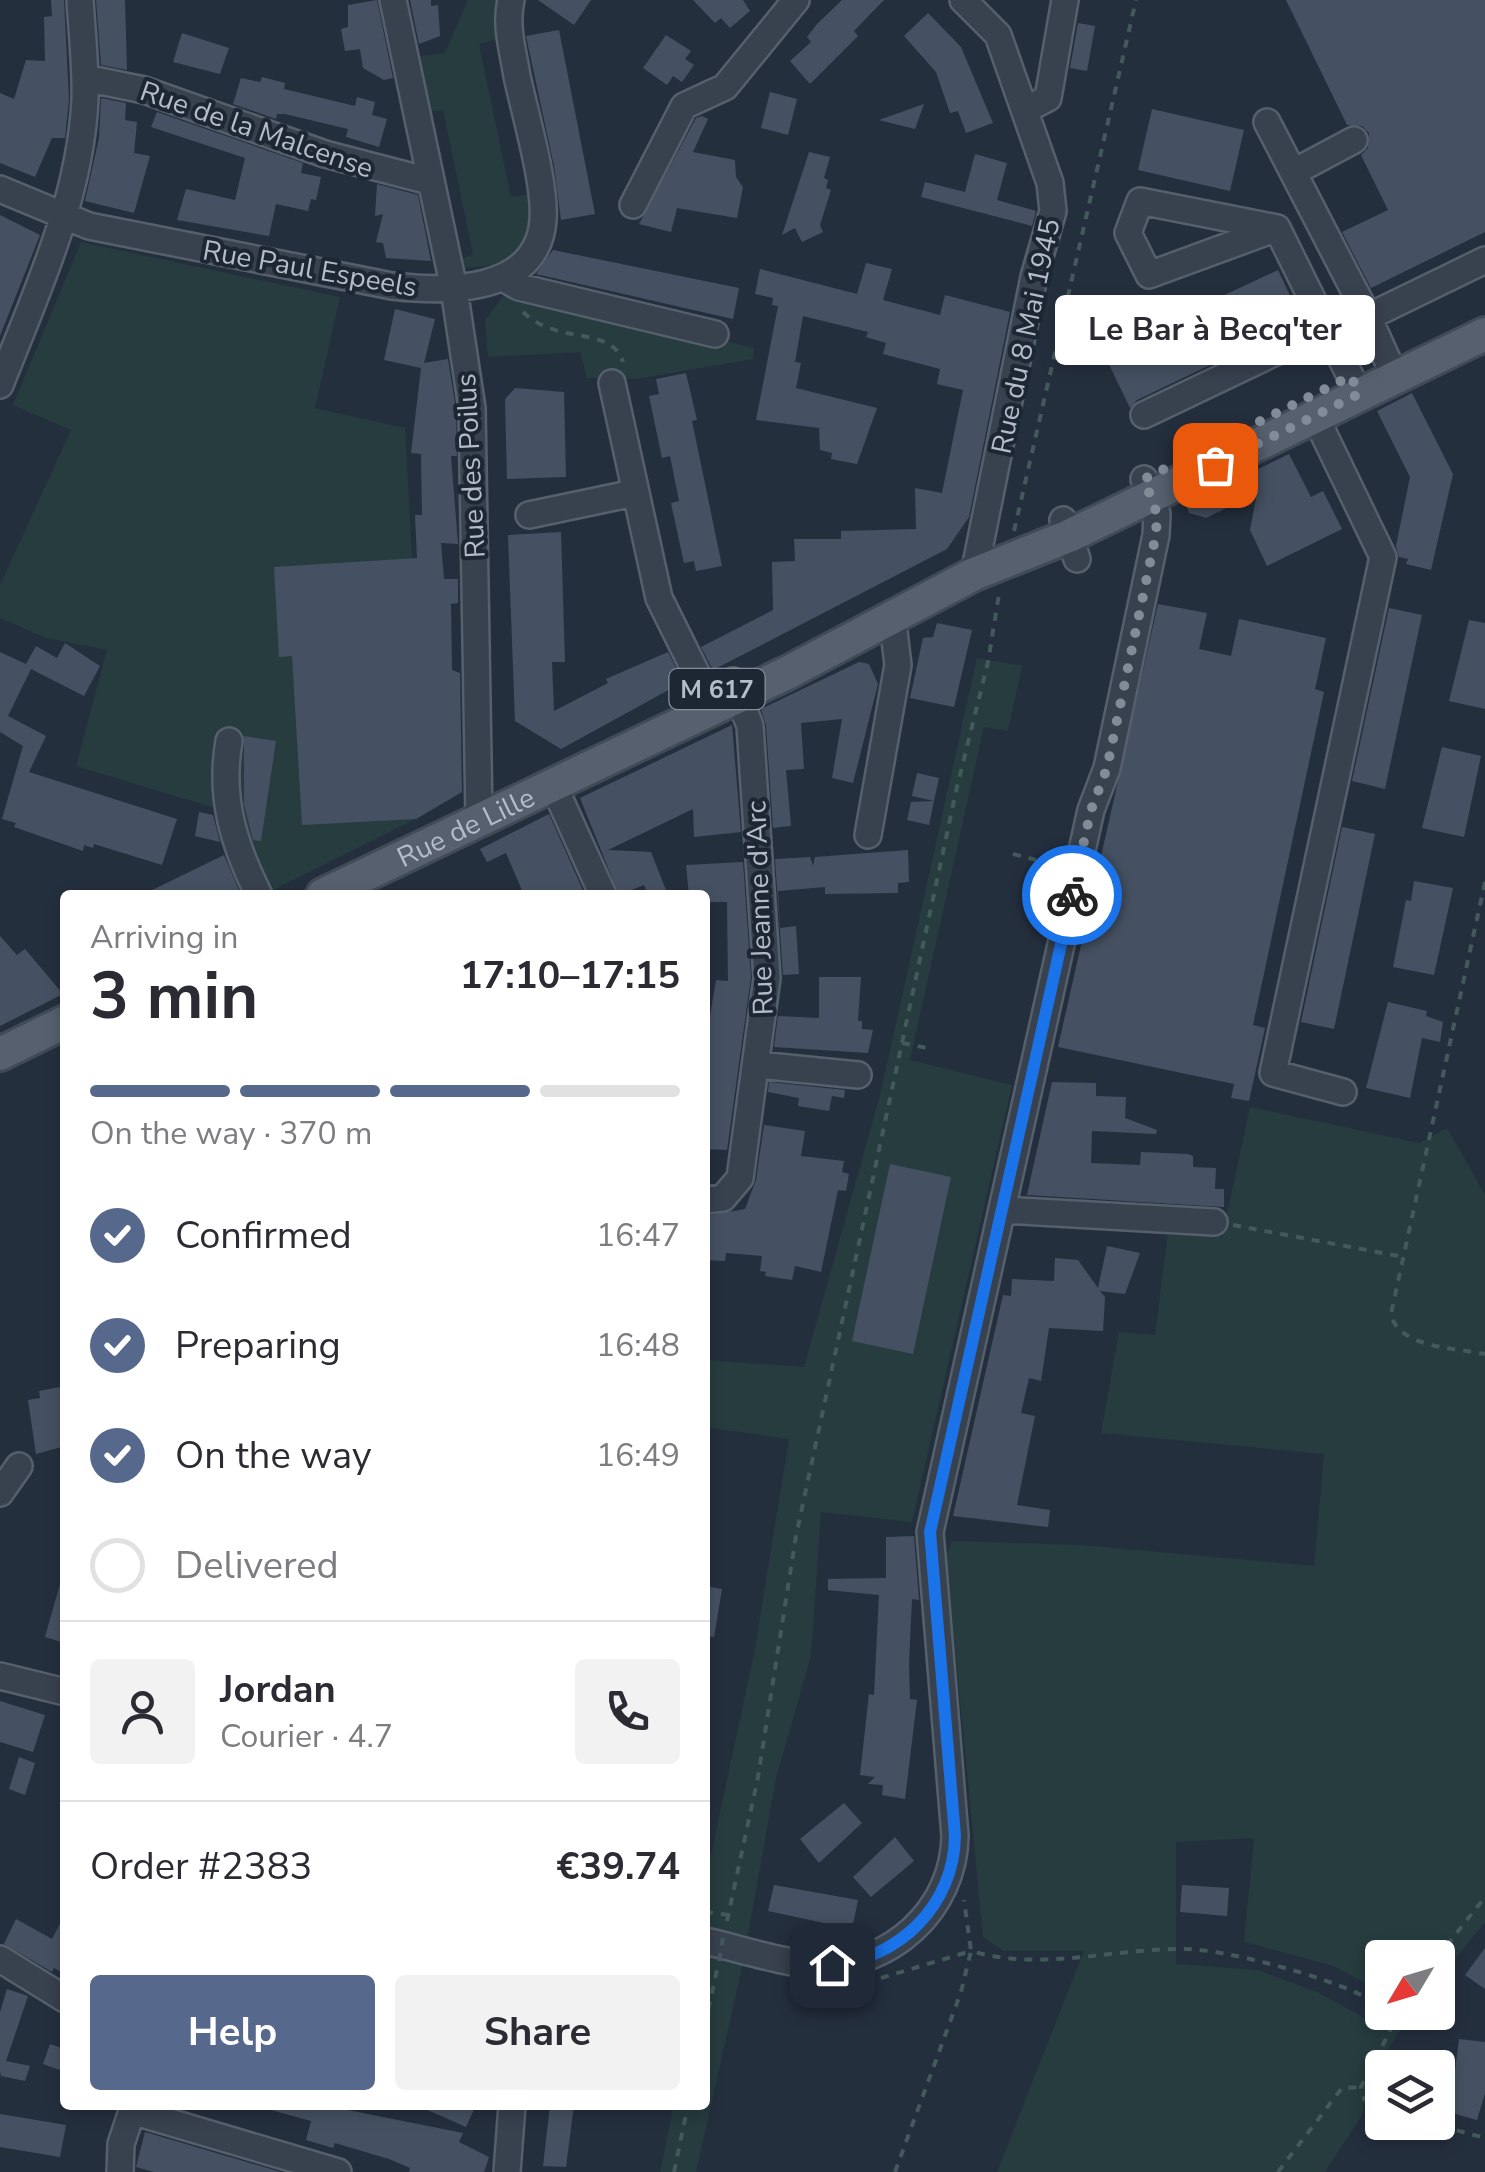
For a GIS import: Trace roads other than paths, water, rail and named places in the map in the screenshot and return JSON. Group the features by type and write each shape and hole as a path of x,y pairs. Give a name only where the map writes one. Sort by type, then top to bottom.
{"main road":[{"name":"Rue de Lille","path":"364,885 478,818 723,695 1008,556 1070,538 1148,488 1390,368 1485,312"},
{"name":"Rue de Lille","path":"1390,368 1485,334"},
{"name":"Rue de Lille","path":"1148,488 1314,416 1355,385"},
{"path":"0,1054 60,1024"}],"street":[{"path":"0,385 64,217 80,135 85,78 80,0"},
{"name":"Rue des Poilus","path":"393,0 454,289 474,434 478,818"},
{"path":"511,0 510,38 544,220 530,253 503,278 519,287 716,334"},
{"path":"633,206 684,106 725,88 796,0"},
{"name":"Rue du 8 Mai 1945","path":"962,0 998,35 1050,183 1054,211 1034,277 974,574"},
{"path":"1025,110 1048,98 1065,0"},
{"name":"Rue de la Malcense","path":"85,78 164,96 381,172 429,181"},
{"path":"1267,122 1368,317 1390,368"},
{"path":"1294,172 1354,140"},
{"name":"Rue Paul Espeels","path":"0,190 64,217 138,237 392,286 454,289 503,278"},
{"path":"1140,201 1277,228 1148,275 1128,233 1140,201"},
{"path":"1277,228 1355,385"},
{"path":"1368,317 1485,260"},
{"path":"1144,415 1328,327"},
{"name":"Rue Jeanne d'Arc","path":"612,383 659,598 751,741 767,978 743,1168 717,1197"},
{"path":"1314,416 1383,556 1273,1073 1342,1092"},
{"path":"719,1946 808,1964 863,1960 916,1928 948,1876 955,1836 929,1542 1091,810 1107,768 1124,690 1158,524 1148,488"},
{"path":"528,515 634,493"},
{"path":"868,835 898,665 892,615"},
{"path":"229,741 224,780 232,834 256,890"},
{"path":"552,782 601,890"},
{"path":"758,1065 858,1075"},
{"path":"1002,1210 1214,1222"},
{"path":"0,1493 19,1466"},
{"path":"0,1676 60,1691"},
{"path":"0,1959 60,1995"},
{"path":"120,2172 121,2144 131,2110"},
{"path":"138,2110 338,2172"},
{"path":"507,2172 512,2110"}],"place":[{"name":"Le Bar à Becq'ter","path":"1215,465"}]}
